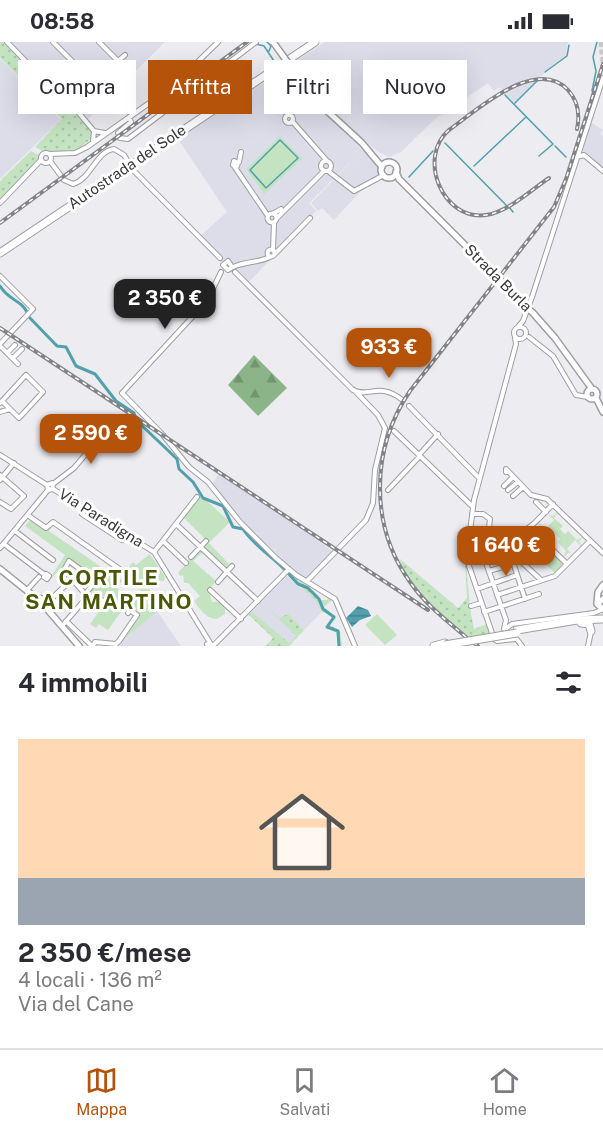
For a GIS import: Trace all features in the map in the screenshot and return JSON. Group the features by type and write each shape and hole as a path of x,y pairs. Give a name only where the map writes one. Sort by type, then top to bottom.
{"highway":[{"name":"Autostrada del Sole","path":"0,251 309,42"},
{"name":"Autostrada del Sole","path":"0,251 315,42"},
{"path":"504,636 580,620 603,621"},
{"path":"434,646 569,624 603,621"},
{"path":"569,624 587,623 591,631 596,624 603,621"}],"main road":[{"name":"Strada Burla","path":"273,42 312,97 362,143 384,168"},
{"name":"Strada Burla","path":"362,143 384,168 399,179 533,313 561,345 590,395 603,412"},
{"name":"Strada Burla","path":"384,168 394,164 394,175"},
{"path":"0,570 35,598 45,602 50,614 79,646"},
{"path":"597,603 603,599 599,595 603,586"},
{"path":"597,603 598,592 603,586"},
{"path":"597,603 603,609"}],"street":[{"path":"7,42 97,134"},
{"path":"54,42 72,60"},
{"path":"99,42 118,61 125,55"},
{"path":"129,117 131,122 119,135 128,140 256,42"},
{"path":"217,43 172,87 111,130 97,134 87,147 75,153 43,154 47,162 64,180 73,184 84,178 106,151 114,149 124,155 134,170 227,267 354,390 364,397 381,418 385,428 376,462 372,510 366,520 308,581"},
{"path":"492,633 468,563 472,514 479,479 478,471 483,465 516,344 513,332 523,321 576,159 581,151 603,78"},
{"path":"286,116 292,117 291,122 320,153 326,169 354,191 384,168"},
{"path":"581,151 603,171"},
{"path":"241,152 237,162 272,217 272,253"},
{"path":"47,162 49,154"},
{"path":"3,201 37,166 56,155"},
{"path":"373,178 378,172 378,160"},
{"path":"325,162 326,169 354,189 373,178 384,168"},
{"path":"272,217 326,169"},
{"path":"310,218 272,253 257,262 238,263 227,267 207,301 122,392 163,435 189,467 208,482 240,522 288,570 335,599 354,646"},
{"path":"0,276 32,307 28,316 0,345 18,364"},
{"path":"523,321 525,335"},
{"path":"518,327 553,356 576,395 590,395"},
{"path":"515,337 525,335"},
{"path":"516,344 525,335"},
{"path":"7,353 15,345"},
{"path":"13,358 22,349"},
{"path":"26,375 43,392 19,418 1,402 26,375"},
{"path":"364,397 369,390 385,390 401,399"},
{"path":"409,406 471,467 478,471"},
{"path":"0,412 10,409"},
{"path":"394,431 473,507"},
{"path":"388,490 438,434"},
{"path":"0,549 29,516 50,487 74,468 90,449 79,441"},
{"name":"Via Paradigna","path":"0,455 154,552 211,645"},
{"path":"0,502 11,509 24,494 1,477 14,464"},
{"path":"508,472 531,495 544,497 553,504 603,553"},
{"path":"504,486 513,477"},
{"path":"508,490 518,482"},
{"path":"513,496 523,487"},
{"path":"154,552 197,497"},
{"path":"536,502 546,512"},
{"path":"488,534 512,536 525,532 538,516 546,512 553,504"},
{"path":"81,514 121,539 124,533"},
{"path":"472,514 483,514 490,519 485,560 507,622 504,636"},
{"path":"29,516 46,528 53,522 125,573"},
{"path":"176,524 258,601"},
{"path":"530,528 567,564"},
{"path":"15,531 53,560"},
{"path":"512,536 513,564 525,599"},
{"path":"163,541 186,563"},
{"path":"191,557 206,541"},
{"path":"497,595 557,574 590,541"},
{"path":"4,543 45,575"},
{"path":"468,547 511,552 542,580"},
{"path":"69,561 97,583 85,594 71,580 64,570 69,561"},
{"path":"489,572 513,564"},
{"path":"218,582 232,566"},
{"path":"211,645 223,638 288,570"},
{"path":"477,589 517,575"},
{"path":"27,590 39,577"},
{"path":"45,602 71,580"},
{"path":"210,590 241,619"},
{"path":"484,612 539,594"},
{"path":"61,626 88,596 98,597 105,603"},
{"path":"471,606 481,603"},
{"path":"591,613 596,609 597,603"},
{"path":"504,636 603,609"},
{"path":"66,621 92,646 95,642 116,644 137,615 130,610 128,613"},
{"path":"588,646 591,631"},
{"path":"504,636 522,646"}],"shaded area":[{"path":"8,42 165,42 136,71 136,60 26,60"},
{"path":"325,42 568,42 565,57 550,67 515,103 499,87 494,91 488,83 467,97 467,60 363,60 363,114 442,114 401,152 389,157 377,151 336,114 351,114 351,60 298,60"},
{"path":"0,59 18,77 18,114 55,114 61,120 0,179"},
{"path":"264,82 264,114 326,114 380,168 376,180 360,192 334,220 322,208 318,211 311,203 362,151 309,203 316,211 250,281 241,282 198,238 227,212 178,139 216,114 252,114 252,90"},
{"path":"81,114 93,114 87,120"},
{"path":"590,122 603,130 600,134 603,136 603,169 583,151"},
{"path":"218,474 333,552 308,579 296,573 281,561 282,557 279,560 273,553 279,546 272,552 257,536 258,533 254,533 240,520 214,488 213,483"},
{"path":"288,575 297,586 305,589 317,601 322,612 288,646 249,615"},
{"path":"157,611 181,646 115,646"}],"green space":[{"path":"0,42 4,42 22,60 18,60 18,76 0,58"},
{"path":"57,114 75,114 92,131 93,136 81,147 66,152 50,153 35,147 62,119"},
{"path":"280,136 302,159 264,194 246,169"},
{"path":"31,151 39,155 37,164 0,201 0,181"},
{"path":"254,355 287,388 258,416 228,385"},
{"path":"201,496 230,522 209,543 229,564 227,567 204,547 208,542 183,517"},
{"path":"558,511 554,518 563,526 560,529 565,534 568,531 577,540 584,536 579,541 582,547 575,540 567,549 571,553 563,558 566,551 558,542 560,539 555,534 552,537 543,529 537,532 542,527 537,522 546,528 554,520 549,515 553,516"},
{"path":"31,519 46,529 54,524 49,531 120,580 125,574 131,578 126,578 118,585 118,596 126,602 131,602 140,595 140,589 150,589 147,603 154,609 165,593 172,599 124,639 140,616 124,608 108,630 99,624 96,628 90,624 105,603 98,596 87,593 97,584 97,578 70,559 47,583 65,555 25,526"},
{"path":"531,531 564,563 556,574 516,537"},
{"path":"200,548 204,551 193,561 216,581 209,590 212,602 221,602 225,605 225,614 217,619 210,618 202,611 194,601 200,596 188,583 184,583 183,575 180,576 178,573"},
{"path":"150,554 165,577 164,581 139,582 125,572 133,562 136,565"},
{"path":"400,559 458,608 467,598 466,563 470,607 467,609 470,608 474,629 487,624 490,633 469,637 418,591 403,569"},
{"path":"288,571 321,600 327,600 329,595 333,599 324,607 332,616 322,612 311,596 299,585 305,586 298,583"},
{"path":"262,602 279,618 288,614 304,630 289,646 266,646 273,638 249,615 252,612 289,643 296,636"},
{"path":"377,614 397,635 385,645 365,625"},
{"path":"334,617 336,619 330,625 340,631 342,646 339,645 336,632 328,629 332,629 328,626"}],"water":[{"path":"358,606 368,610 371,616 360,620 352,627 346,618"}],"waterway":[{"path":"267,42 271,46 269,51"},
{"path":"592,91 596,71 593,57 597,42"},
{"path":"256,44 264,46 273,60"},
{"path":"545,72 567,56 569,45"},
{"path":"515,103 539,79"},
{"path":"505,95 553,144"},
{"path":"474,166 526,117"},
{"path":"280,140 298,158 266,188 250,170 280,140"},
{"path":"445,143 507,206"},
{"path":"539,156 553,144"},
{"path":"555,146 566,157"},
{"path":"409,177 433,151"},
{"path":"509,207 513,212"},
{"path":"0,286 28,314"},
{"path":"29,317 57,346 66,347 76,366 95,374 116,401 134,413 135,417"},
{"path":"135,419 177,459 179,469 193,482 203,498 223,506 233,527 243,529 252,541 286,571"},
{"path":"287,572 298,584 308,588 319,599 323,609 334,617 327,627 338,631 339,646"}],"tunnel":[{"path":"601,42 603,62"}],"railway":[{"path":"0,223 247,42"},
{"path":"466,637 422,597 397,560 387,536 382,512 380,486 382,461 397,413 410,391 554,207 566,179 603,64"},
{"path":"549,178 503,210 486,215 470,214 457,208 439,185 435,170 435,156 440,142 449,130 491,100 524,82 540,79 555,81 568,90 577,108 577,129"},
{"path":"0,328 428,610"},
{"path":"473,642 478,646"}],"district":[{"name":"CORTILE SAN MARTINO","path":"109,590"}]}
